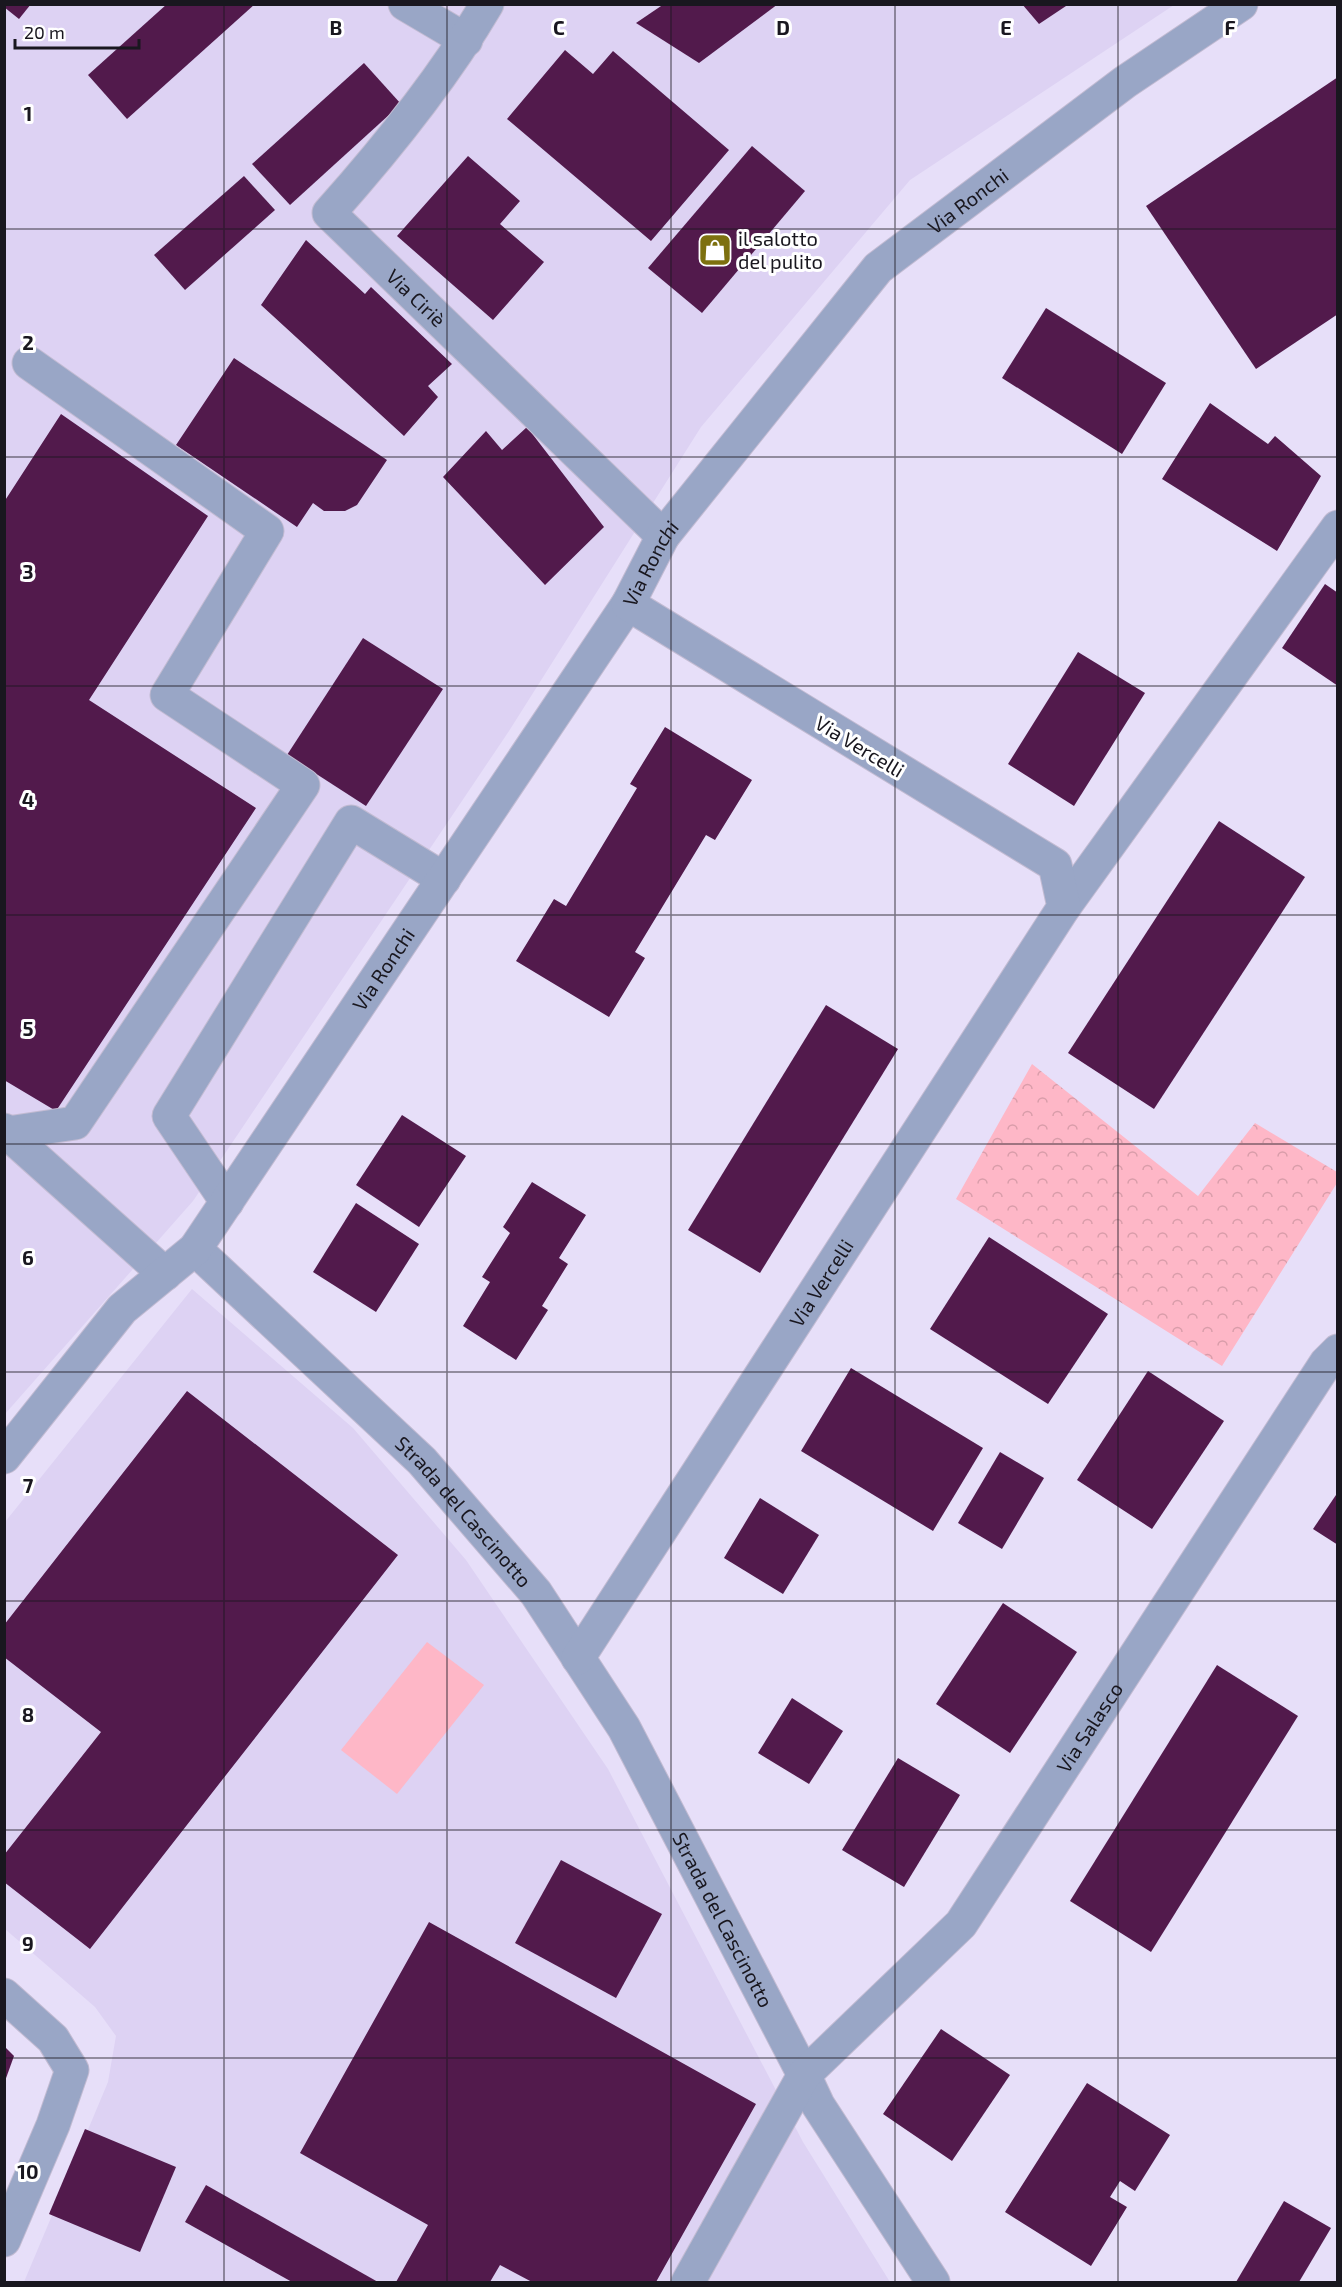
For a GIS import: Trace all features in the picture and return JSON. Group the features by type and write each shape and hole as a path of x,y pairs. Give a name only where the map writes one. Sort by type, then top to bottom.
{"street":[{"path":"405,4 466,40"},
{"name":"Via Ciriè","path":"487,4 466,40 376,160 329,213 663,536"},
{"name":"Via Ronchi","path":"195,1249 628,604 663,536 878,268 1125,82 1241,4"},
{"path":"6,1131 75,1123 303,785 167,695 267,531 29,363"},
{"name":"Via Vercelli","path":"578,1658 1064,908 1338,527"},
{"name":"Via Vercelli","path":"628,604 1055,865 1064,908"},
{"path":"227,1202 169,1116 351,822 444,879"},
{"path":"6,1131 165,1274"},
{"path":"4,1457 122,1309 195,1249"},
{"name":"Strada del Cascinotto","path":"195,1249 422,1461 536,1593 624,1728 818,2105 933,2283"},
{"name":"Via Salasco","path":"804,2075 961,1924 1319,1373 1338,1350"},
{"path":"4,1995 53,2039 72,2070 53,2126 4,2240"},
{"path":"688,2283 804,2075"}],"shaded area":[{"path":"5,5 1174,5 910,180 701,427 509,731 193,1201 5,1414"},
{"path":"192,1289 353,1428 466,1560 608,1769 803,2142 890,2282 24,2282 108,2082 116,2036 95,2007 5,1929 5,1522"}],"green space":[{"path":"1032,1064 1198,1196 1255,1123 1337,1172 1337,1183 1222,1366 956,1199"},
{"path":"427,1642 484,1685 397,1794 341,1750"}],"building":[{"path":"4,4 31,4 19,19 4,7"},
{"path":"167,4 255,4 127,119 88,75"},
{"path":"664,4 778,4 699,63 636,23"},
{"path":"1022,4 1069,4 1039,24"},
{"path":"565,50 593,74 613,51 729,150 651,241 507,119"},
{"path":"364,63 401,104 290,205 252,164"},
{"path":"1338,77 1338,314 1256,369 1146,206"},
{"path":"752,146 805,191 702,313 648,268"},
{"path":"468,156 520,201 500,224 544,262 493,320 397,236"},
{"path":"244,176 275,210 185,290 154,255"},
{"path":"306,240 365,294 371,287 452,364 428,386 438,397 404,436 261,305"},
{"path":"1046,308 1166,383 1122,454 1002,378"},
{"path":"234,358 387,460 357,505 345,511 324,511 313,503 297,527 176,445"},
{"path":"1210,403 1268,444 1275,436 1321,476 1277,551 1162,479"},
{"path":"61,414 208,516 89,700 256,808 56,1111 4,1080 4,502"},
{"path":"527,427 604,527 545,585 443,477 486,431 502,450"},
{"path":"1325,584 1338,593 1338,686 1282,648"},
{"path":"363,638 443,689 366,806 287,755"},
{"path":"1078,652 1145,693 1074,806 1008,764"},
{"path":"665,727 752,780 715,840 706,835 635,952 645,958 609,1017 516,961 554,899 566,906 637,788 630,784"},
{"path":"1219,821 1305,877 1154,1109 1068,1053"},
{"path":"826,1005 898,1049 760,1273 688,1230"},
{"path":"402,1115 466,1156 419,1227 356,1185"},
{"path":"532,1182 586,1215 559,1258 568,1264 542,1306 548,1310 516,1360 463,1326 490,1282 482,1277 510,1233 503,1227"},
{"path":"356,1203 419,1244 376,1312 313,1272"},
{"path":"989,1237 1108,1314 1048,1404 930,1329"},
{"path":"851,1368 983,1448 933,1531 801,1451"},
{"path":"1148,1371 1224,1421 1152,1529 1077,1480"},
{"path":"187,1391 398,1555 90,1949 4,1882 4,1855 101,1732 4,1657 4,1625"},
{"path":"1000,1452 1044,1478 1002,1549 958,1523"},
{"path":"1338,1492 1338,1545 1313,1529"},
{"path":"760,1498 819,1535 783,1594 724,1558"},
{"path":"1003,1603 1077,1652 1010,1753 936,1704"},
{"path":"1217,1665 1298,1716 1151,1952 1070,1901"},
{"path":"792,1698 843,1731 809,1784 758,1753"},
{"path":"898,1758 960,1795 904,1887 842,1850"},
{"path":"561,1860 662,1914 616,1998 515,1943"},
{"path":"429,1922 756,2104 656,2282 532,2282 500,2265 490,2282 396,2282 428,2225 300,2153"},
{"path":"941,2029 1010,2075 952,2161 883,2114"},
{"path":"4,2046 14,2056 5,2081 4,2081"},
{"path":"1087,2083 1170,2135 1135,2191 1120,2181 1110,2197 1127,2207 1091,2266 1005,2212"},
{"path":"85,2129 176,2167 140,2252 49,2214"},
{"path":"206,2185 378,2282 292,2282 185,2222"},
{"path":"1284,2201 1331,2228 1299,2282 1236,2282"}],"place":[{"name":"il salotto del pulito","path":"715,250"}]}
